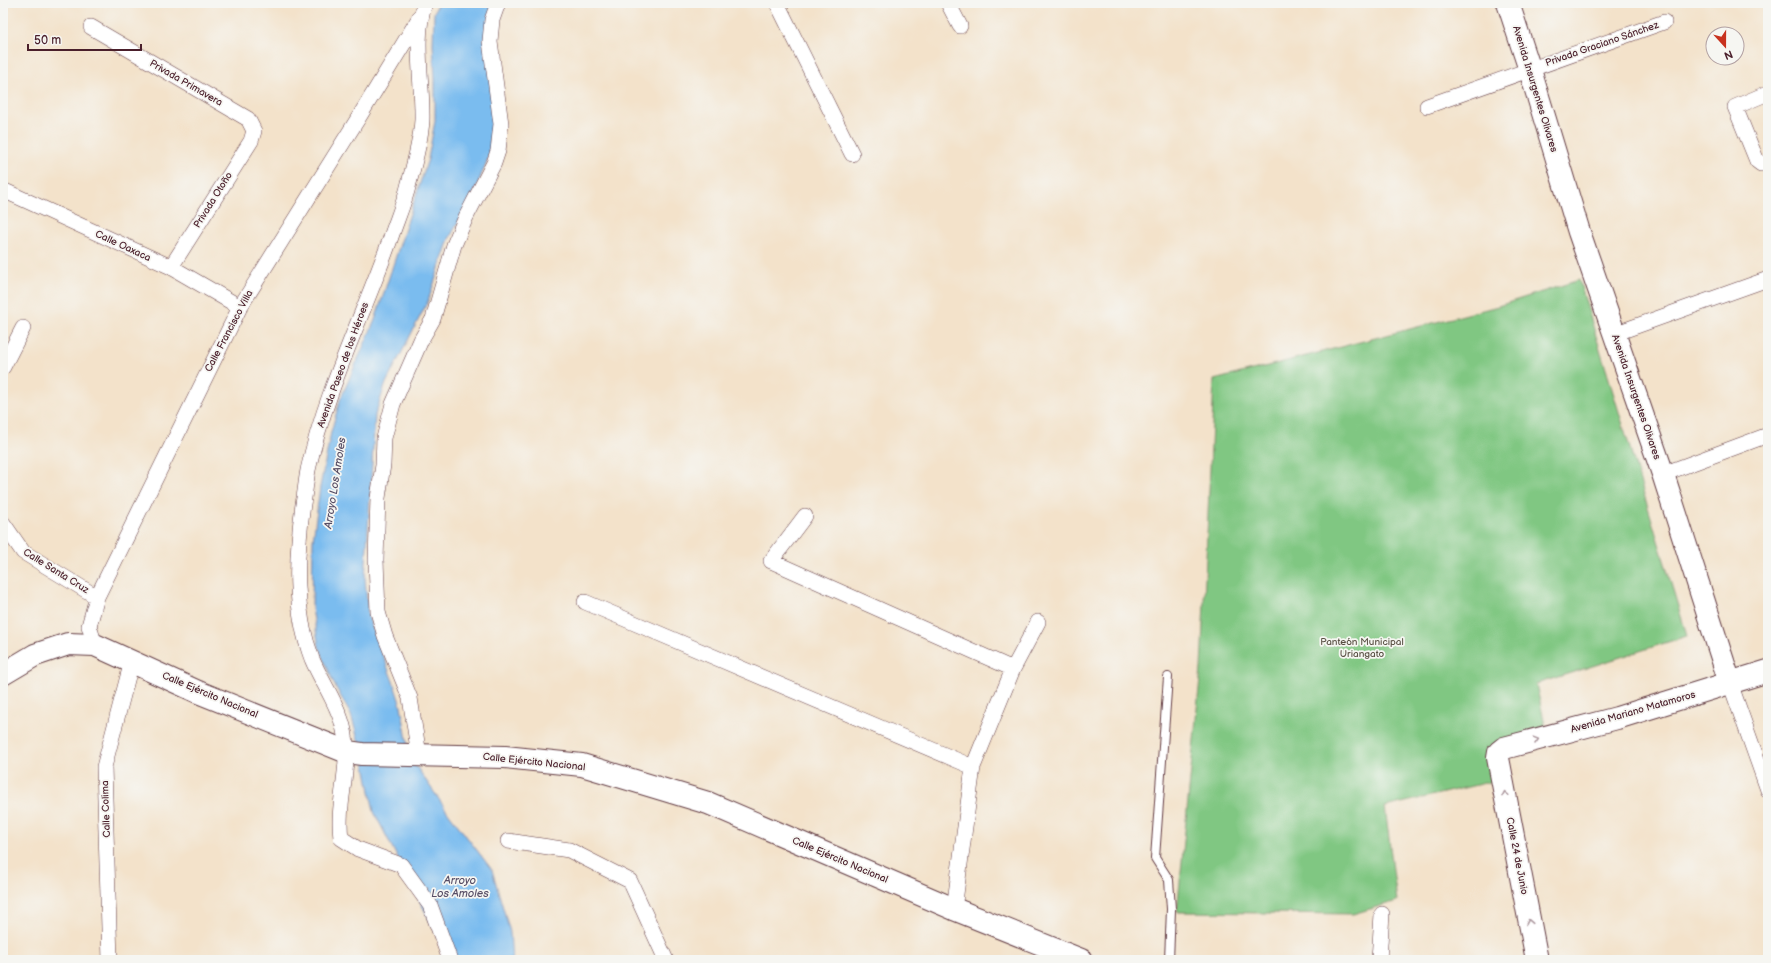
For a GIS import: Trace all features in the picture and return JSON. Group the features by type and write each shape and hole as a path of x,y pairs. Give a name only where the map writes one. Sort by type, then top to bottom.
{"street":[{"path":"416,755 410,698 385,636 378,612 376,560 378,498 383,465 384,438 393,404 415,353 433,319 454,245 466,217 494,163 498,151 501,124 490,41 492,20 498,3"},
{"path":"776,3 852,154"},
{"path":"948,3 960,26"},
{"name":"Avenida Insurgentes Olivares","path":"1508,3 1580,232 1663,474 1730,683 1768,790"},
{"name":"Calle Francisco Villa","path":"95,645 89,626 97,597 240,307 359,117 423,9"},
{"name":"Avenida Paseo de los Héroes","path":"423,9 420,47 422,121 409,185 381,266 338,374 322,420 308,471 298,553 298,584 302,623 312,659 355,753 339,824 341,838 358,849 401,865 430,905 450,960"},
{"name":"Privada Graciano Sánchez","path":"1427,106 1664,22"},
{"name":"Privada Primavera","path":"90,27 248,119 254,131"},
{"path":"1768,93 1735,107 1757,161 1761,164 1768,162"},
{"name":"Privada Otoño","path":"171,268 251,140 254,131"},
{"name":"Calle Oaxaca","path":"3,190 171,268 240,307"},
{"path":"1614,334 1768,279"},
{"path":"3,367 23,328"},
{"path":"1663,474 1767,439"},
{"path":"805,516 771,561 1013,669"},
{"name":"Calle Santa Cruz","path":"3,523 23,552 97,597"},
{"path":"585,602 973,767"},
{"path":"954,909 973,767 1013,669 1038,622"},
{"name":"Calle Ejército Nacional","path":"3,674 35,655 68,644 95,645 198,692 355,753 505,757 582,765 708,803 954,909 1081,960"},
{"name":"Calle Colima","path":"110,960 104,768 132,661"},
{"name":"Avenida Mariano Matamoros","path":"1499,752 1504,748 1617,718 1768,671"},
{"name":"Calle 24 de Junio","path":"1499,752 1498,758 1537,960"},
{"path":"508,841 569,850 630,881 666,960"},
{"path":"1379,960 1382,914"}],"lane":[{"path":"1168,677 1155,858 1169,880 1171,909 1169,960"}],"green space":[{"name":"Panteón Municipal Uriangato","path":"1579,280 1687,636 1536,684 1546,729 1491,745 1493,781 1385,807 1397,901 1353,914 1177,912 1201,668 1214,380 1498,306"}],"water":[{"name":"Arroyo Los Amoles","path":"438,3 492,3 496,109 493,146 474,193 449,239 428,301 386,383 375,415 365,578 368,616 401,706 409,751 416,766 447,811 492,870 510,932 512,960 450,960 374,812 364,760 351,715 334,684 319,647 312,609 313,540 320,487 331,432 340,400 375,320 428,159 435,121 433,44 434,13"}]}
